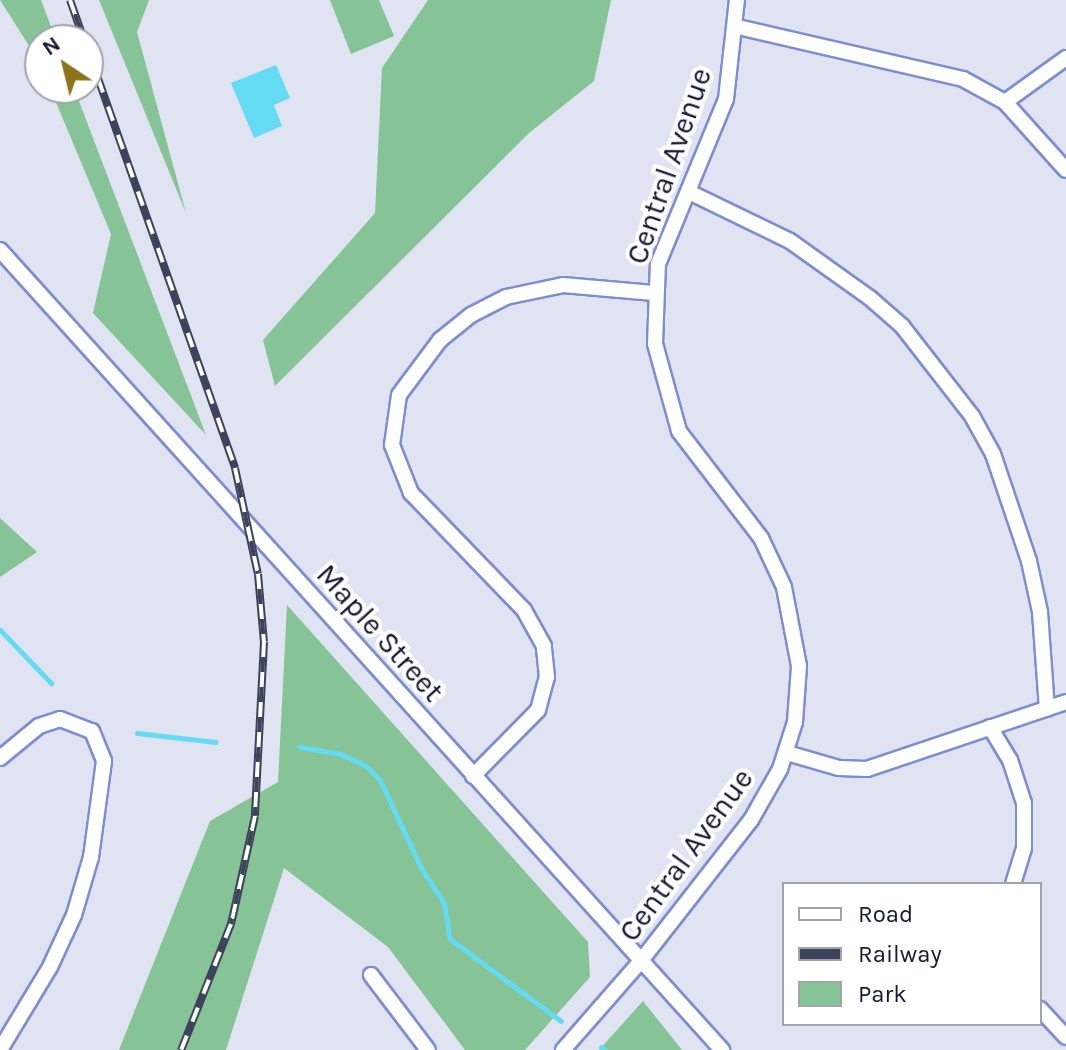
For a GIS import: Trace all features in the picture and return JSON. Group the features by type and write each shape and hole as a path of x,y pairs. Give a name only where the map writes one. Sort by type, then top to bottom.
{"street":[{"name":"Central Avenue","path":"563,1050 640,962 751,820 787,753 799,695 791,613 761,538 704,469 675,421 658,365 654,293 669,230 689,192 726,99 738,27 737,0"},
{"path":"738,27 963,79 1005,102 1066,170"},
{"path":"1005,102 1066,58"},
{"path":"689,192 790,241 870,298 902,326 972,416 993,454 1029,561 1040,612 1047,709"},
{"name":"Maple Street","path":"0,250 722,1050"},
{"path":"473,776 538,710 547,677 544,646 524,610 411,493 392,445 399,395 440,340 471,315 506,297 563,285 654,293"},
{"path":"787,753 839,768 867,769 1066,702"},
{"path":"0,758 49,722 81,724 99,741 104,761 101,797 74,915 0,1050"},
{"path":"990,727 1010,760 1024,803 1024,848 1014,882"},
{"path":"371,975 428,1050"},
{"path":"1042,1011 1066,1037"}],"green space":[{"path":"0,0 41,0 50,24 24,24 24,38"},
{"path":"99,0 149,0 137,32 186,213"},
{"path":"330,0 379,0 394,36 351,54"},
{"path":"428,0 611,0 594,81 529,133 275,386 263,340 375,213 382,68"},
{"path":"57,104 80,104 206,435 93,313 111,234"},
{"path":"0,518 37,552 0,577"},
{"path":"287,605 588,942 590,977 525,1050 465,1050 388,947 284,868 226,1050 119,1050 210,821 278,782"},
{"path":"643,1001 682,1050 599,1050"}],"water":[{"path":"276,65 290,98 274,105 282,126 254,138 231,83"}],"waterway":[{"path":"0,630 51,683"},
{"path":"137,733 215,742"},
{"path":"299,747 341,754 365,765 380,780 421,868 444,903 450,939 561,1021"},
{"path":"601,1047 605,1050"}],"railway":[{"path":"70,0 78,24"},
{"path":"104,95 235,468 258,574 264,642 255,816 231,924 181,1050"}]}
